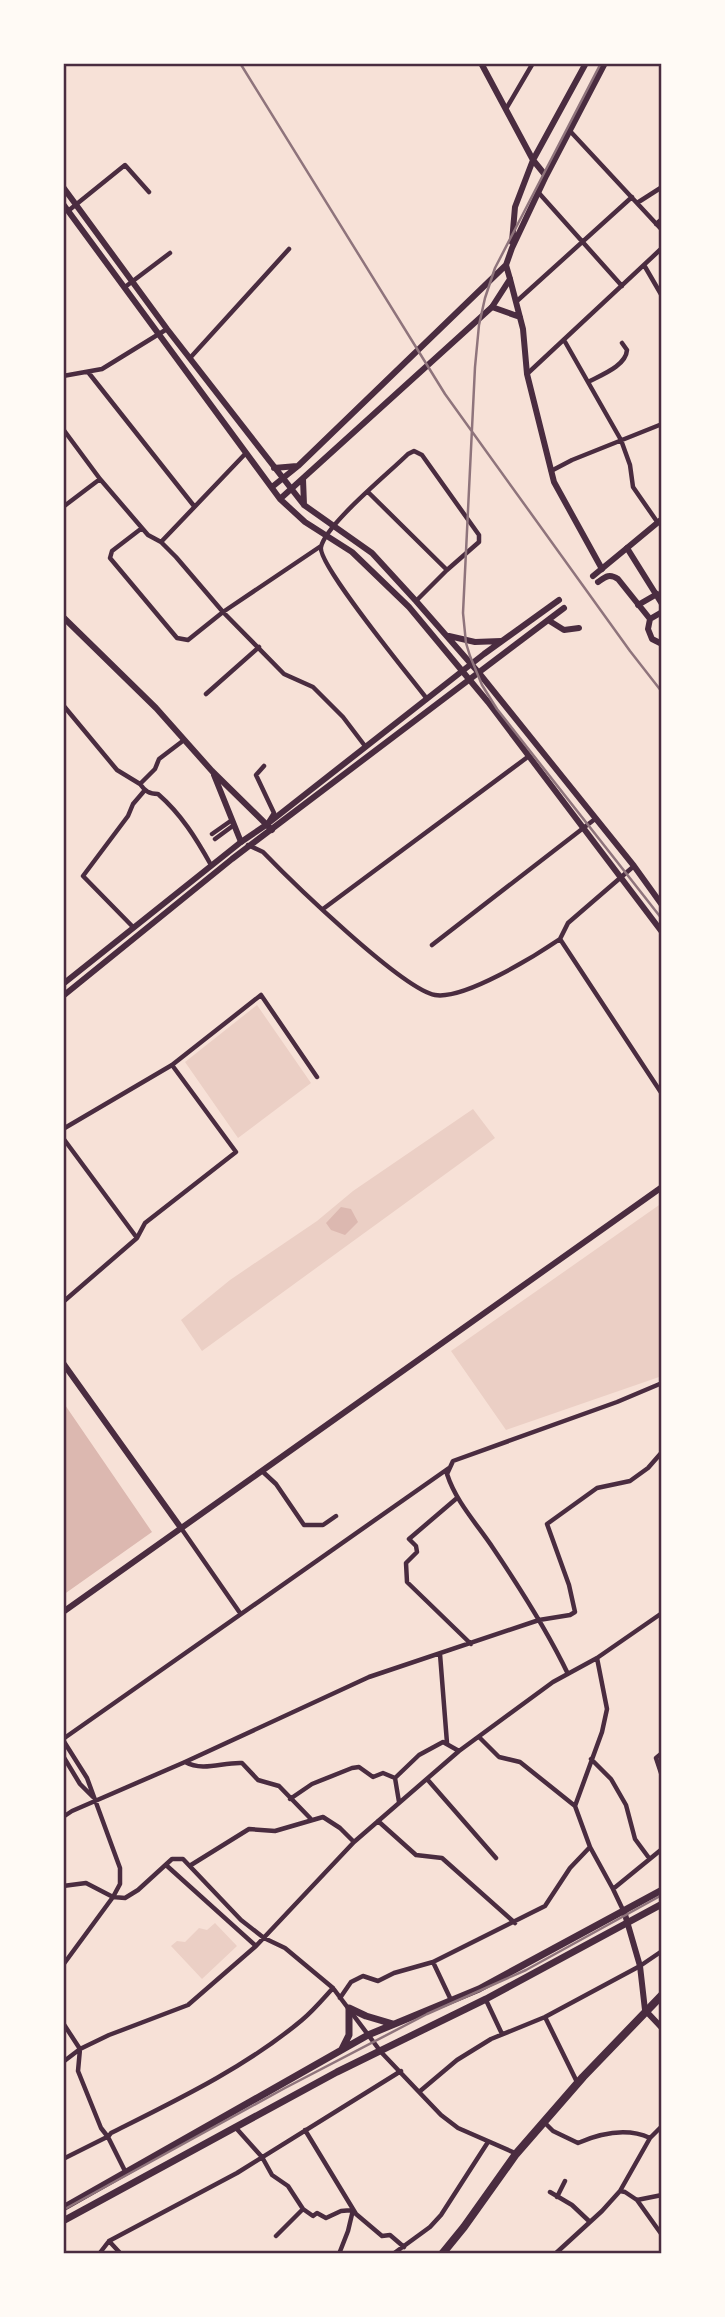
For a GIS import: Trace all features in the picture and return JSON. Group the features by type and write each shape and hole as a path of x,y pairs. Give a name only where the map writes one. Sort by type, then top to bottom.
{"highway":[{"path":"442,2254 516,2154 577,2083 662,1995"}],"main road":[{"path":"481,63 533,160 546,176"},
{"path":"512,248 515,207 533,160 586,63"},
{"path":"272,487 298,466 506,265 538,192 605,63"},
{"path":"63,187 167,329 304,505 372,553 447,635 634,866 662,905"},
{"path":"63,204 280,499 305,522 352,552 409,607 463,671 622,876 662,932"},
{"path":"506,265 517,301 527,374 554,482 604,572 618,579 650,619"},
{"path":"280,499 492,307 510,279"},
{"path":"492,307 520,317"},
{"path":"274,468 298,466"},
{"path":"303,479 304,505"},
{"path":"598,582 627,548 660,521"},
{"path":"627,548 662,604"},
{"path":"593,576 604,572"},
{"path":"638,605 657,594"},
{"path":"63,996 250,846 365,747 502,640 559,600"},
{"path":"63,984 241,842 269,827 480,673 564,608"},
{"path":"662,612 650,619 648,624 649,635 662,644"},
{"path":"63,617 269,827"},
{"path":"548,620 564,629 579,628"},
{"path":"447,635 475,642 502,640"},
{"path":"389,729 394,736"},
{"path":"540,771 550,762"},
{"path":"212,771 241,842"},
{"path":"563,802 575,794"},
{"path":"63,1612 662,1187"},
{"path":"63,1363 181,1528"},
{"path":"63,2208 368,2035 479,1989 662,1890"},
{"path":"63,2221 337,2072 486,1999 662,1904"},
{"path":"624,1912 640,1966 645,2010 662,2028"},
{"path":"342,2050 349,2035 349,2008 394,2024"}],"street":[{"path":"506,109 533,63"},
{"path":"569,131 662,230"},
{"path":"68,211 125,165 149,192"},
{"path":"638,203 662,187"},
{"path":"538,192 622,286"},
{"path":"517,301 632,197"},
{"path":"656,224 662,219"},
{"path":"527,374 662,248"},
{"path":"190,359 289,249"},
{"path":"125,286 170,253"},
{"path":"644,265 662,296"},
{"path":"63,376 102,369 167,329"},
{"path":"564,340 621,440 630,465 633,487 660,521"},
{"path":"587,382 625,358 627,350 622,343"},
{"path":"88,372 194,506"},
{"path":"551,471 662,424"},
{"path":"63,429 100,479 148,535 161,542 284,674 313,687 344,717 365,747"},
{"path":"142,528 112,551 110,558 177,638 188,640 223,611 321,546 332,527 414,451 422,455 479,535 479,542 416,601"},
{"path":"161,542 247,453"},
{"path":"64,505 100,479"},
{"path":"368,492 447,570"},
{"path":"321,546 321,552 334,578 427,699"},
{"path":"206,694 259,647"},
{"path":"63,705 117,770 145,790 158,794 171,806 193,831 211,865"},
{"path":"140,784 155,769 159,760 185,739"},
{"path":"323,909 529,757"},
{"path":"264,766 256,775 274,813 269,827"},
{"path":"133,928 83,876 145,790"},
{"path":"432,945 595,819"},
{"path":"213,836 233,822"},
{"path":"241,842 263,852 323,909 402,977 418,988 436,995 463,991 537,954 560,939 568,923 634,866"},
{"path":"560,939 662,1094"},
{"path":"63,1129 172,1065 261,995 317,1077"},
{"path":"63,1302 137,1238 145,1223 236,1152 172,1065"},
{"path":"63,1138 137,1238"},
{"path":"568,1674 507,1568 452,1491 447,1475 453,1461 662,1383"},
{"path":"63,1818 72,1811 369,1677 539,1620 575,1612 569,1585 547,1524 597,1488 630,1481 648,1468 662,1452"},
{"path":"63,1965 113,1897 120,1884 120,1868 87,1779 63,1739 450,1468"},
{"path":"262,1470 276,1484 304,1525 323,1525 336,1516"},
{"path":"457,1498 409,1539 417,1552 406,1563 407,1582 471,1644"},
{"path":"181,1528 240,1613"},
{"path":"63,2062 80,2049 109,2035 188,2005 256,1947 354,1842 459,1751 553,1682 597,1658 662,1613"},
{"path":"440,1654 447,1743"},
{"path":"575,1806 602,1732 607,1709 597,1658"},
{"path":"479,1737 499,1757 520,1762 575,1806 590,1847 624,1912"},
{"path":"395,1778 419,1755 443,1742 459,1751"},
{"path":"662,1753 656,1758 662,1776"},
{"path":"63,1756 80,1784 96,1800"},
{"path":"592,1759 611,1779 626,1805 635,1839 649,1858"},
{"path":"184,1762 194,1768 242,1763 258,1780 279,1786 310,1819"},
{"path":"290,1799 312,1784 352,1768 359,1768 373,1777 385,1773 395,1778"},
{"path":"395,1778 400,1802"},
{"path":"427,1779 496,1858"},
{"path":"191,1865 249,1829 275,1830 323,1816 354,1842"},
{"path":"378,1821 416,1855 442,1858 515,1923"},
{"path":"340,1998 351,1982 363,1976 378,1981 394,1973 433,1962 545,1906 570,1868 590,1847"},
{"path":"613,1889 662,1849"},
{"path":"63,1886 86,1883 113,1897 125,1898 138,1890 172,1859 178,1858 191,1865 225,1904 264,1937 285,1948 332,1989 381,2052 442,2115 458,2128 516,2154"},
{"path":"166,1864 256,1947"},
{"path":"419,2092 457,2060 502,2034 545,2017 640,1966 662,1951"},
{"path":"433,1962 451,2000"},
{"path":"63,2159 167,2105 270,2046 305,2018 332,1989"},
{"path":"486,1999 502,2034"},
{"path":"545,2017 577,2083"},
{"path":"63,2023 80,2049 78,2071 101,2128 126,2174"},
{"path":"99,2254 109,2241 237,2173 401,2071"},
{"path":"545,2123 554,2131 578,2143 610,2132 640,2133 650,2138"},
{"path":"236,2128 262,2157 272,2175 288,2186 303,2209 313,2216 317,2213 326,2218 341,2211 353,2210"},
{"path":"555,2254 620,2192 650,2138 661,2128"},
{"path":"304,2130 353,2210 382,2236 390,2235 404,2247"},
{"path":"393,2254 441,2216 488,2142"},
{"path":"557,2197 565,2181"},
{"path":"550,2192 572,2205 590,2222"},
{"path":"620,2192 625,2192 637,2200 662,2235"},
{"path":"637,2200 662,2195"},
{"path":"276,2235 303,2209"},
{"path":"339,2254 353,2210"},
{"path":"109,2241 121,2254"}],"shaded area":[{"path":"257,1005 311,1083 238,1138 185,1062"},
{"path":"473,1109 495,1138 202,1351 181,1320 230,1280 317,1221 353,1191"},
{"path":"662,1203 662,1376 506,1430 451,1351"},
{"path":"341,1207 351,1209 358,1222 345,1235 331,1230 326,1223"},
{"path":"63,1402 152,1532 63,1595"},
{"path":"215,1923 237,1946 202,1979 171,1946 177,1941 185,1942 199,1928 207,1930"}],"railway":[{"path":"240,63 445,394 662,692"},
{"path":"601,63 495,268 485,298 475,367 463,613 470,656 482,685 497,709 662,919"},
{"path":"63,2210 285,2088 427,2014 526,1970 662,1895"}]}
